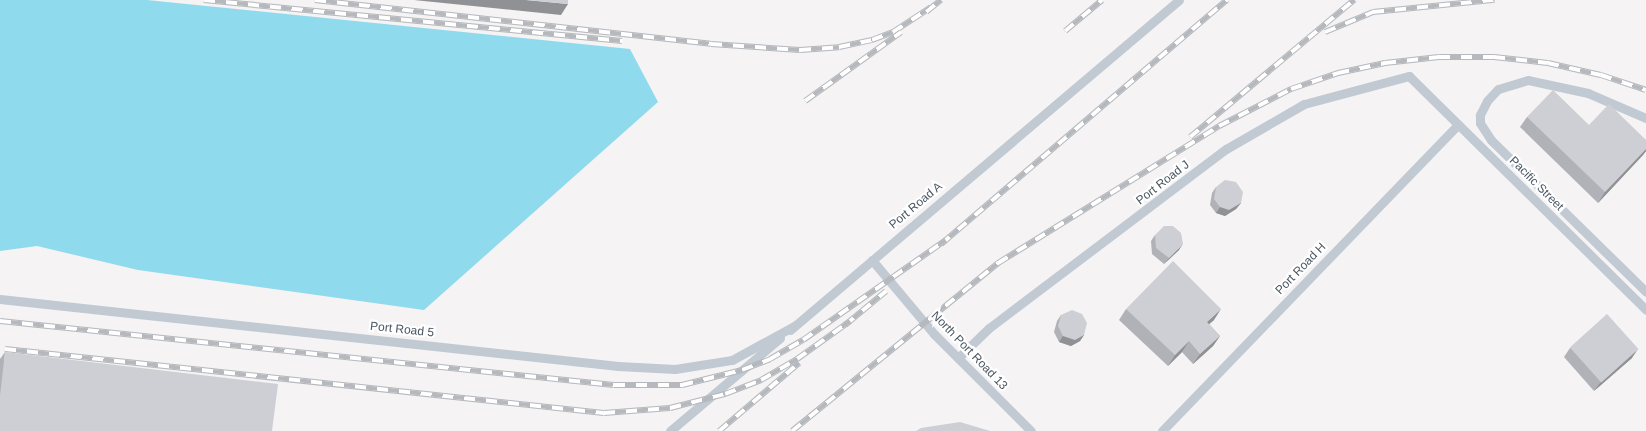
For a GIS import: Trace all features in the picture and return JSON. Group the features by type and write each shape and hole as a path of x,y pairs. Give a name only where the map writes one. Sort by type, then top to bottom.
{"lane":[{"name":"Port Road A","path":"670,431 1178,0"},
{"name":"Pacific Street","path":"1409,76 1646,310"},
{"name":"Port Road J","path":"958,358 989,328 1226,149 1304,104 1409,76"},
{"path":"1646,118 1588,92 1528,80 1498,89 1486,100 1480,114 1480,123 1491,140 1646,292"},
{"name":"Port Road H","path":"1162,431 1458,124"},
{"name":"North Port Road 13","path":"872,260 958,358 1031,431"},
{"name":"Port Road 5","path":"0,299 618,366 675,368 732,360 794,326"}],"water":[{"path":"0,0 147,0 630,49 658,102 424,310 138,270 37,246 0,251"}],"building":[{"path":"526,0 568,0 568,4"},
{"path":"1553,90 1589,125 1609,104 1646,140 1646,149 1605,192 1527,117"},
{"path":"1225,180 1236,182 1243,192 1241,203 1229,210 1220,207 1214,199 1216,187"},
{"path":"1164,226 1173,226 1181,233 1183,244 1169,258 1156,248 1155,235"},
{"path":"1173,261 1221,309 1207,322 1220,336 1200,354 1189,341 1175,355 1126,309"},
{"path":"1072,310 1082,314 1087,323 1084,335 1075,340 1063,336 1058,326 1061,315"},
{"path":"1607,314 1638,349 1601,382 1570,347"},
{"path":"5,352 278,384 272,431 0,431 0,396"},
{"path":"960,422 990,431 916,431 921,428"}],"railway":[{"path":"204,0 622,41"},
{"path":"315,0 711,44 800,50 839,47 872,40 893,32 931,7"},
{"path":"926,12 941,0"},
{"path":"1065,31 1102,0"},
{"path":"941,244 1227,0"},
{"path":"1190,137 1354,0"},
{"path":"1325,32 1373,12 1494,0"},
{"path":"805,101 901,32"},
{"path":"792,431 998,263 1219,126 1291,89 1338,73 1385,63 1439,57 1494,57 1548,63 1601,75 1646,90"},
{"path":"0,321 614,385 682,385 742,370 770,359 803,340 946,240"},
{"path":"845,325 886,291"},
{"path":"5,349 604,413 670,408 725,394 761,380 797,359 850,321"},
{"path":"719,431 799,363"}]}
